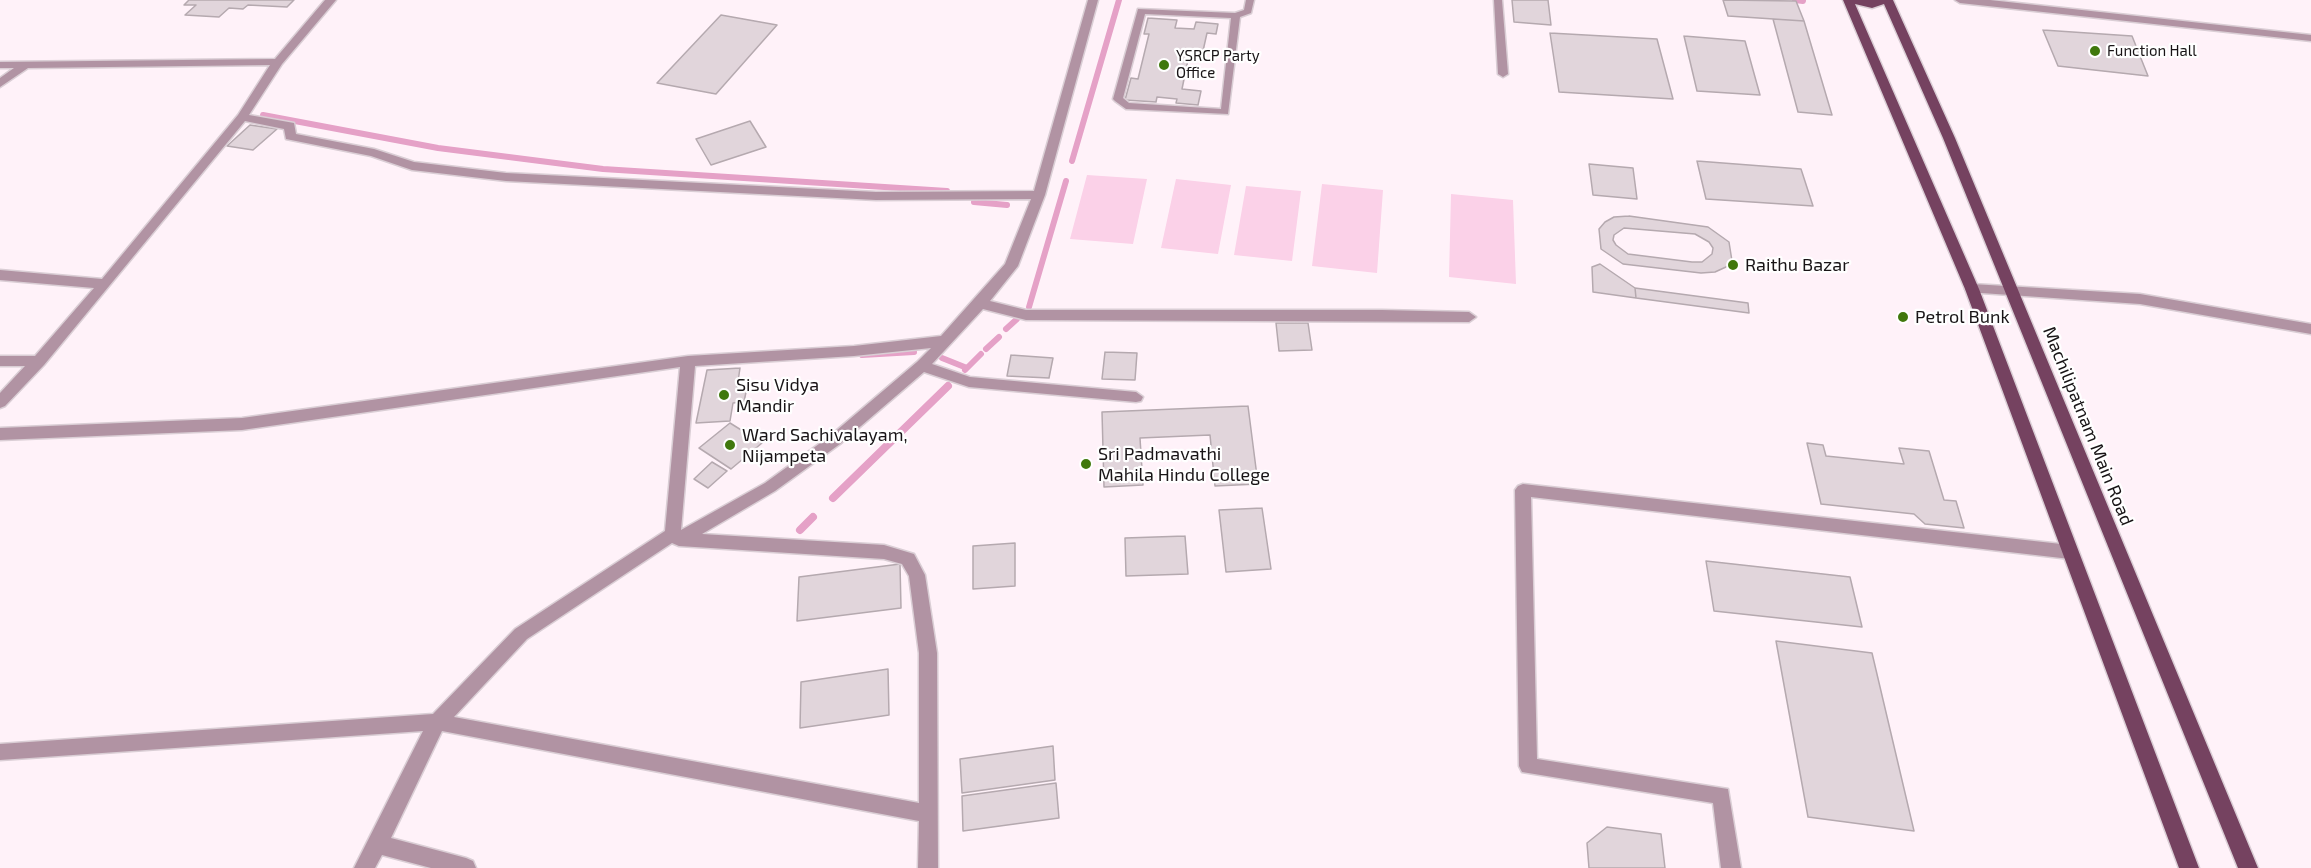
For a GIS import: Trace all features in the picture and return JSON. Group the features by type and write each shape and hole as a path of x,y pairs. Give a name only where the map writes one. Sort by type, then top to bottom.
{"main road":[{"name":"Machilipatnam Main Road","path":"1849,0 1872,5 1887,0 2012,291 2248,868"},
{"name":"Machilipatnam Main Road","path":"1849,0 1972,289 2189,868"}],"street":[{"path":"0,402 39,361 105,284 242,117 279,62 331,0"},
{"path":"364,868 437,722 521,634 676,537 789,473 835,440 922,366 980,304 1011,266 1039,195 1093,0"},
{"path":"1960,0 2311,38"},
{"path":"0,65 279,62"},
{"path":"0,84 25,65"},
{"path":"242,117 290,126 290,136 374,153 412,166 506,177 876,196 1039,195"},
{"path":"0,275 105,284"},
{"path":"1972,289 2140,299 2311,329"},
{"path":"980,304 1026,315 1469,317"},
{"path":"0,434 242,424 688,361 854,351 946,341"},
{"path":"0,361 39,361"},
{"path":"676,537 688,361"},
{"path":"922,366 969,382 1136,397"},
{"path":"1731,868 1721,795 1528,766 1523,490 2070,552"},
{"path":"676,537 884,552 908,559 917,575 928,653 926,813 928,868"},
{"path":"0,752 437,722 926,813"},
{"path":"378,844 466,868"}],"lane":[{"path":"1236,16 1225,112 1126,106 1118,99 1142,11 1236,16 1248,11 1250,0"},
{"path":"1498,0 1503,74"}],"shaded area":[{"path":"1087,175 1147,179 1133,244 1070,239"},
{"path":"1176,179 1231,185 1218,254 1161,248"},
{"path":"1322,184 1383,190 1377,273 1312,266"},
{"path":"1246,186 1301,191 1292,261 1234,255"},
{"path":"1451,194 1513,200 1516,284 1449,277"}],"building":[{"path":"189,0 294,0 287,7 248,5 243,9 229,8 219,17 185,15 196,5 184,5"},
{"path":"1512,0 1548,0 1551,25 1514,22"},
{"path":"1723,0 1796,1 1804,21 1728,16"},
{"path":"721,15 777,25 716,94 657,83"},
{"name":"YSRCP Party Office","path":"1148,18 1177,20 1175,28 1194,29 1196,22 1218,24 1216,34 1207,33 1203,51 1190,50 1182,89 1201,91 1198,105 1176,103 1177,99 1157,97 1156,102 1125,100 1131,78 1138,79 1149,34 1144,34"},
{"path":"1773,19 1804,21 1832,115 1798,112"},
{"name":"Function Hall","path":"2043,30 2132,36 2148,76 2058,66"},
{"path":"1550,33 1657,39 1673,99 1559,92"},
{"path":"1684,36 1745,41 1760,95 1697,91"},
{"path":"750,121 766,147 711,165 696,139"},
{"path":"250,125 277,129 253,150 227,146"},
{"path":"1697,161 1801,169 1813,206 1706,199"},
{"path":"1589,164 1633,168 1637,199 1593,195"},
{"path":"1629,216 1708,227 1729,242 1732,261 1715,272 1701,273 1623,264 1601,249 1599,229 1614,217","holes":["1624,228 1695,234 1709,242 1713,248 1712,254 1702,262 1628,254 1613,240 1614,235"]},
{"path":"1600,264 1635,288 1636,298 1593,292 1592,267"},
{"path":"1635,288 1748,303 1749,313 1636,298"},
{"path":"1276,323 1308,323 1312,350 1279,351"},
{"path":"1105,352 1137,353 1135,380 1102,379"},
{"path":"1011,355 1053,358 1049,378 1007,376"},
{"name":"Sisu Vidya Mandir","path":"740,368 737,388 747,387 744,402 733,403 730,421 696,423 707,370"},
{"path":"1248,406 1258,484 1215,486 1210,435 1140,438 1143,485 1104,487 1102,412"},
{"name":"Ward Sachivalayam, Nijampeta","path":"730,423 762,443 731,469 699,448"},
{"path":"1807,443 1823,445 1826,456 1904,464 1899,448 1929,451 1944,500 1956,501 1964,528 1925,524 1914,514 1821,504"},
{"path":"712,462 727,471 708,488 694,479"},
{"path":"1262,508 1271,569 1226,572 1219,510"},
{"path":"1185,536 1188,574 1126,576 1125,538"},
{"path":"1015,543 1015,586 973,589 973,546"},
{"path":"1706,561 1850,577 1862,627 1714,611"},
{"path":"900,564 901,608 797,621 799,577"},
{"path":"1776,641 1872,653 1914,831 1808,817"},
{"path":"888,669 889,715 800,728 801,682"},
{"path":"1053,746 1055,780 962,793 960,759"},
{"path":"1056,783 1059,818 963,831 962,796"},
{"path":"1607,827 1661,834 1665,868 1589,868 1587,843"}],"waterway":[{"path":"1072,161 1119,0"},
{"path":"1795,0 1803,1"},
{"path":"263,115 438,148 603,169 947,191"},
{"path":"1029,307 1066,181"},
{"path":"974,202 1007,205"},
{"path":"1006,329 1017,319"},
{"path":"986,349 999,337"},
{"path":"862,355 914,352"},
{"path":"967,368 981,354"},
{"path":"942,358 967,368"},
{"path":"833,498 948,386"},
{"path":"800,530 813,517"}],"place":[{"name":"Function Hall","path":"2095,51"},
{"name":"YSRCP Party Office","path":"1164,65"},
{"name":"Raithu Bazar","path":"1733,265"},
{"name":"Petrol Bunk","path":"1903,317"},
{"name":"Sisu Vidya Mandir","path":"724,395"},
{"name":"Ward Sachivalayam, Nijampeta","path":"730,445"},
{"name":"Sri Padmavathi Mahila Hindu College","path":"1086,464"}]}
